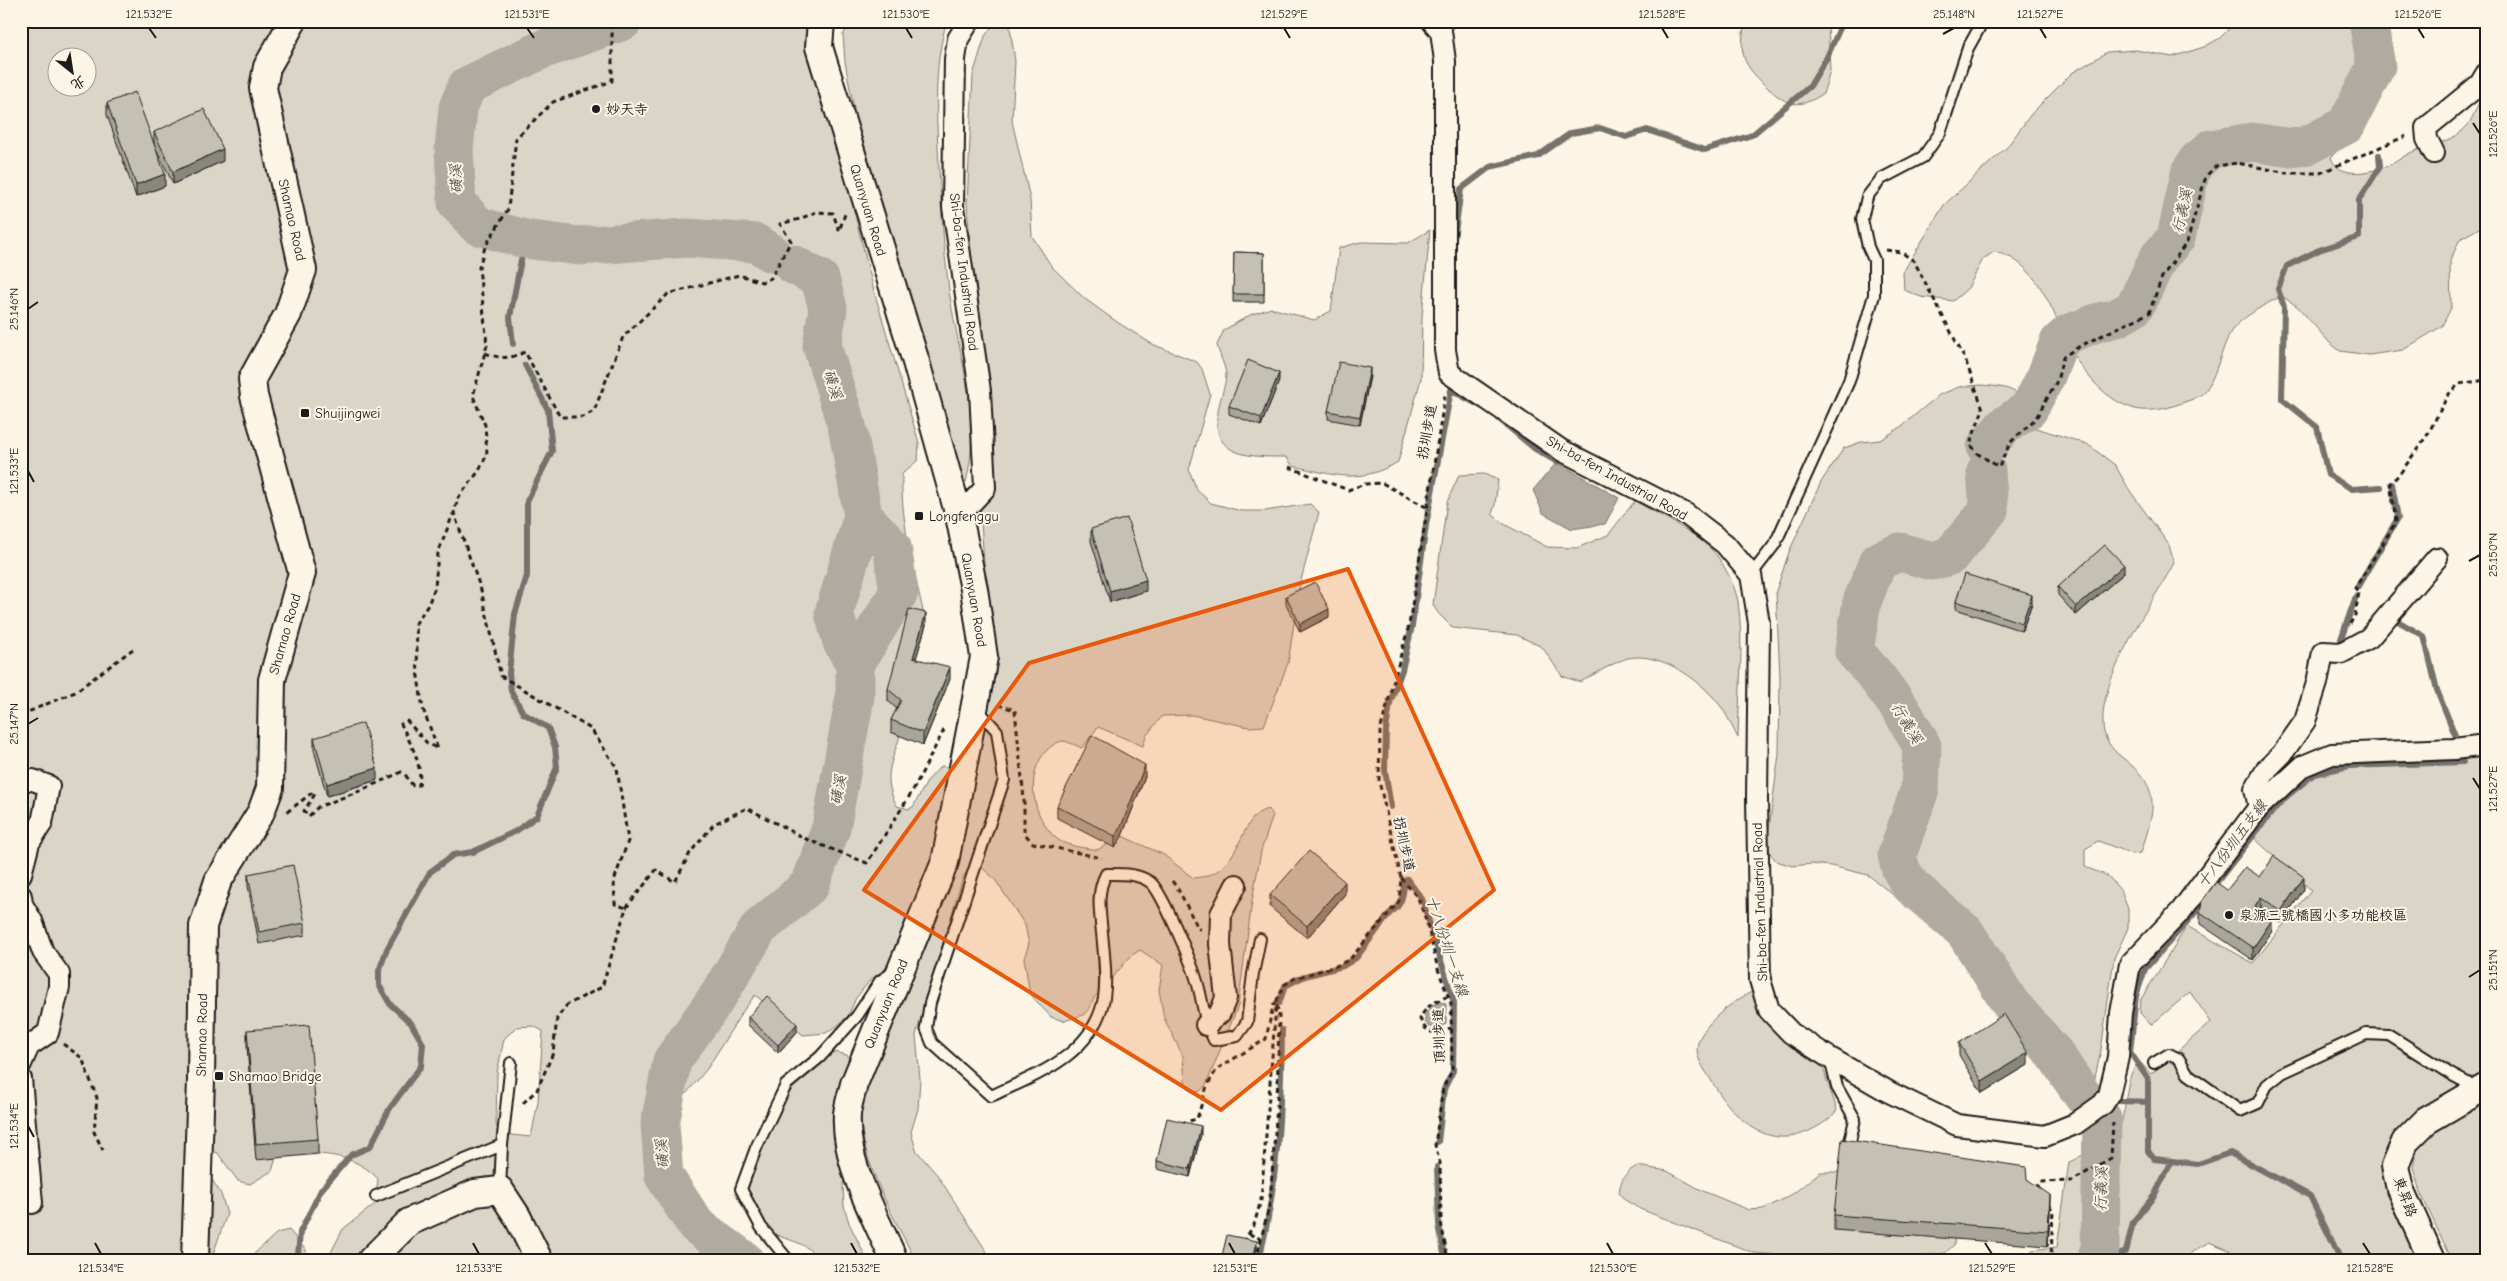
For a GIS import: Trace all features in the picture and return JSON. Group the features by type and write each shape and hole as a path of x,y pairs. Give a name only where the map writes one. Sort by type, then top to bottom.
{"street":[{"name":"Shamao Road","path":"195,1260 201,1080 202,926 218,881 261,812 270,788 272,680 302,573 254,396 252,379 288,314 303,270 263,88 267,67 293,21"},
{"name":"Quanyuan Road","path":"821,21 819,47 916,362 959,516 974,589 984,657 945,862 854,1084 847,1114 856,1172 894,1260"},
{"name":"Shi-ba-fen Industrial Road","path":"959,516 985,488 980,391 953,207 955,59 958,39 969,21"},
{"path":"1432,21 1441,31 1445,61 1444,350 1449,373"},
{"path":"2434,153 2427,139 2426,128 2480,84 2486,74"},
{"name":"Shi-ba-fen Industrial Road","path":"1449,373 1561,450 1686,514 1725,544 1751,575 1759,623 1757,798 1760,980 1769,1010 1791,1033 1830,1058 1889,1092 1957,1125 2045,1136 2075,1124 2103,1104 2110,1096"},
{"path":"2259,808 2255,789 2267,768 2282,754 2305,721 2317,683 2323,652 2341,653 2368,638 2436,558"},
{"path":"2110,1096 2118,1057 2121,1013 2130,964 2182,911 2259,808 2303,766 2332,754 2454,749 2486,745"},
{"path":"21,780 33,780 50,786 42,823 29,843 21,874"},
{"path":"1206,1025 1220,1013 1226,998 1220,944 1221,914 1236,885"},
{"path":"21,896 22,904 32,921 43,952 59,974 59,987 48,1033 29,1046 21,1064"},
{"path":"21,1079 25,1179 32,1203"},
{"name":"東昇路","path":"2432,1260 2400,1190 2394,1166 2405,1142 2426,1121 2483,1088"},
{"path":"372,1259 409,1222 475,1193 500,1190 517,1216 539,1260"}],"lane":[{"path":"1751,575 1775,544 1849,381 1874,295 1874,260 1868,247 1862,218 1867,198 1882,178 1923,157 1940,132 1968,48 1984,21"},
{"path":"974,706 996,731 1004,780 930,1003 926,1028 932,1043 991,1096 1068,1057 1092,1030 1104,998 1104,962 1099,886 1106,874 1137,875 1152,883 1165,904 1196,978 1206,1025 1214,1040 1237,1036 1247,1022 1260,939"},
{"path":"788,1260 761,1227 741,1189 756,1148 786,1085 820,1057 857,1016 880,981 901,968"},
{"path":"2154,1062 2169,1054 2180,1059 2188,1074 2240,1110 2258,1103 2268,1085 2282,1073 2366,1034 2389,1035 2452,1075 2483,1088"},
{"path":"1830,1058 1837,1087 1855,1119 1849,1146"},
{"path":"500,1190 504,1120 511,1063"},
{"path":"376,1196 502,1145"}],"path":[{"path":"261,812 279,818 313,792 315,794 304,811 309,816 318,807 362,790 400,772 404,773 413,786 419,785 421,774 402,724 407,720 426,744 438,749 423,708 418,677 416,623 428,605 435,587 438,553 454,514 458,498 479,471 486,454 485,425 473,396 487,345 479,267 485,247 508,209 516,138 553,102 612,81 612,21"},
{"path":"1868,247 1901,252 1914,261 1965,359 1983,409 1970,444 1978,454 1999,466 2010,443 2036,418 2057,381 2063,357 2080,346 2149,313 2162,277 2187,242 2206,176 2216,166 2237,163 2286,173 2320,173 2426,128"},
{"path":"485,353 498,358 515,357 525,352 560,417 583,417 594,411 623,337 668,294 739,275 762,282 771,278 792,241 780,224 800,219 816,212 833,213 839,230 848,208 850,216"},
{"name":"拐圳步道","path":"1276,1002 1284,986 1295,978 1336,966 1350,959 1399,901 1401,878 1379,781 1380,731 1409,626 1426,507 1449,373"},
{"path":"2347,630 2355,615 2359,592 2355,588 2396,522 2390,484 2399,475 2428,434 2448,396 2459,384 2486,380"},
{"path":"1289,467 1348,490 1365,484 1382,484 1426,507"},
{"path":"454,514 481,590 502,676 591,729 617,768 628,841 614,881 615,904 626,908"},
{"path":"21,715 75,692 132,650"},
{"path":"974,706 1001,704 1015,710 1024,799 1024,833 1033,843 1109,859"},
{"path":"504,1120 538,1090 552,1053 557,1018 567,1005 602,987 626,908 656,870 675,882 690,852 714,824 747,808 806,839 866,863 912,792 948,722"},
{"name":"頂圳步道","path":"1401,878 1418,898 1426,920 1438,969 1451,1004 1452,1071 1442,1087 1435,1145 1440,1163 1441,1222 1448,1260"},
{"path":"1170,879 1182,894 1193,919 1207,942 1220,944"},
{"path":"1448,996 1431,1004 1424,1010 1420,1018 1425,1028 1431,1032 1451,1028"},
{"path":"1177,1124 1197,1119 1207,1086 1217,1069 1266,1038 1273,1006 1276,1002"},
{"path":"1243,1243 1254,1224 1261,1200 1276,1002"},
{"path":"1256,1260 1270,1202 1277,1105 1279,1015 1276,1002"},
{"path":"48,1033 82,1058 97,1098 94,1132 103,1150"},
{"path":"2039,1195 2037,1189 2040,1182 2072,1181 2088,1170 2112,1158 2114,1106 2110,1096"},
{"path":"2041,1201 2053,1210 2051,1260"},
{"path":"1249,1234 1261,1239"}],"highlighted area":[{"path":"1348,569 1494,890 1221,1110 864,890 1029,663"}],"shaded area":[{"path":"21,21 814,21 810,34 874,291 919,443 918,460 902,474 902,493 906,531 926,625 909,621 901,712 891,732 900,736 891,763 889,779 892,796 897,806 909,809 913,807 928,780 941,766 947,767 952,774 937,848 888,967 870,980 856,998 848,1016 826,1033 803,1035 755,995 707,1069 673,1109 659,1192 675,1218 709,1260 327,1260 343,1229 375,1204 378,1179 365,1168 351,1160 318,1154 309,1041 247,1046 256,1159 276,1158 272,1171 250,1184 238,1181 217,1152 208,1155 205,1168 221,1194 227,1214 211,1260 21,1260","holes":["533,1026 543,1031 538,1102 531,1137 511,1135 496,1126 497,1073 504,1039 516,1027"]},
{"path":"851,21 947,21 942,39 937,76 937,132 947,274 971,417 972,438 966,482 957,480 897,257 858,130 845,62 843,35"},
{"path":"996,21 1009,21 1015,61 1012,121 1030,199 1032,236 1052,267 1085,299 1152,344 1197,362 1202,369 1210,394 1189,470 1197,490 1211,503 1241,511 1265,511 1310,504 1319,512 1300,584 1288,663 1264,726 1249,727 1192,715 1162,716 1146,736 1143,746 1098,727 1082,748 1064,741 1053,745 1040,760 1035,771 1033,783 1037,808 1048,830 1057,839 1070,845 1097,850 1122,836 1164,855 1193,878 1210,875 1222,867 1231,857 1250,822 1258,814 1268,809 1273,815 1261,851 1252,901 1238,1006 1206,1085 1199,1092 1191,1091 1185,1083 1183,1056 1164,1018 1159,990 1163,965 1140,950 1132,955 1094,998 1090,1008 1083,1015 1064,1021 1051,1017 1030,994 1024,958 1029,944 1025,925 994,878 981,867 970,868 963,877 916,1035 920,1079 918,1109 911,1132 916,1150 938,1176 992,1260 915,1260 880,1190 873,1171 862,1134 860,1106 863,1080 993,688 980,508 996,488 990,379 973,279 967,204 973,75 985,36"},
{"path":"1745,21 1828,21 1830,71 1823,94 1807,102 1794,104 1778,96 1764,84 1752,71 1743,55 1742,40"},
{"path":"2237,21 2363,21 2379,73 2376,94 2368,116 2359,129 2331,157 2335,165 2349,172 2367,172 2385,167 2412,152 2455,136 2467,126 2486,92 2486,224 2460,239 2450,261 2451,308 2442,326 2403,350 2369,355 2340,351 2329,342 2298,307 2282,296 2262,306 2236,325 2228,336 2210,383 2201,395 2169,407 2141,410 2117,401 2098,387 2087,375 2073,353 2038,283 2026,269 2012,258 1994,252 1983,259 1968,288 1953,301 1921,297 1904,290 1903,272 1944,205 2007,147 2032,113 2072,73 2107,52 2136,50 2172,57 2204,47 2220,38"},
{"path":"1430,230 1422,316 1421,379 1398,462 1371,474 1359,476 1335,475 1293,466 1286,457 1247,455 1236,452 1227,446 1220,438 1217,427 1226,374 1217,345 1224,330 1250,315 1271,308 1314,320 1331,311 1339,248 1361,242 1408,243"},
{"path":"1981,385 2011,390 2022,399 2033,427 2087,444 2115,465 2130,491 2169,545 2174,563 2139,622 2116,668 2107,691 2103,712 2104,732 2107,740 2115,751 2145,780 2150,791 2152,813 2141,853 2133,854 2098,841 2085,849 2085,867 2108,876 2121,891 2128,909 2128,928 2114,958 2101,1050 2094,1082 2076,1102 2063,1093 2053,1070 1976,983 1948,938 1868,875 1831,866 1811,864 1792,866 1776,861 1770,853 1767,843 1779,754 1780,677 1776,591 1789,552 1821,482 1844,448 1861,442 1880,440 1898,429 1939,395 1959,387"},
{"path":"1557,462 1619,498 1605,524 1572,529 1543,513 1533,490"},
{"path":"1484,474 1498,480 1492,514 1504,524 1547,547 1577,548 1608,535 1635,501 1685,529 1712,550 1728,574 1738,601 1741,652 1738,738 1726,714 1716,700 1695,680 1669,664 1655,659 1628,658 1580,682 1562,676 1542,647 1517,635 1453,628 1438,613 1433,605 1447,502 1459,475"},
{"path":"2486,754 2486,1076 2400,1137 2423,1260 2238,1260 2229,1250 2209,1242 2192,1252 2186,1260 2028,1260 2032,1250 2057,1247 2069,1162 2098,1145 2118,1128 2123,1115 2131,1075 2139,1061 2151,1074 2211,1022 2190,992 2151,1025 2140,1013 2141,999 2187,926 2253,963 2311,890 2253,837 2277,810 2312,777 2336,765 2377,759"},
{"path":"1754,991 1786,1040 1823,1068 1837,1110 1822,1124 1795,1136 1779,1137 1765,1134 1740,1118 1719,1093 1698,1057 1699,1040 1710,1023 1737,1000"},
{"path":"1441,1002 1446,1004 1446,1023 1442,1027 1429,1027 1425,1022 1425,1015 1431,1005"},
{"path":"835,1052 847,1055 849,1059 847,1164 843,1184 844,1206 849,1223 867,1260 818,1260 805,1246 774,1234 762,1224 751,1203 747,1189 751,1172 787,1097 806,1073"},
{"path":"2486,1093 2486,1260 2452,1260 2420,1192 2413,1167 2420,1139"},
{"path":"1637,1166 1667,1171 1703,1191 1749,1210 1763,1209 1780,1201 1794,1193 1820,1172 1856,1172 1955,1233 1954,1245 1945,1253 1892,1260 1866,1260 1836,1254 1801,1257 1754,1253 1640,1209 1625,1200 1619,1193 1622,1180 1629,1171"},
{"path":"289,1230 306,1250 306,1260 253,1260 254,1254 277,1233"}],"building":[{"path":"135,92 165,174 136,185 107,103"},
{"path":"204,109 223,149 173,172 154,132"},
{"path":"1234,252 1264,253 1264,294 1233,294"},
{"path":"1248,360 1279,373 1261,418 1229,406"},
{"path":"1339,362 1370,368 1360,417 1328,411"},
{"path":"1127,518 1146,580 1110,591 1091,529"},
{"path":"2105,545 2124,565 2076,607 2058,587"},
{"path":"1965,574 2032,595 2022,623 1956,601"},
{"path":"1315,582 1329,609 1300,624 1286,596"},
{"path":"909,609 926,613 913,658 950,667 923,733 891,720 901,700 888,689"},
{"path":"363,723 377,768 327,784 314,738"},
{"path":"1092,735 1145,765 1122,824 1115,836 1057,806"},
{"path":"1309,851 1345,882 1307,926 1270,895"},
{"name":"泉源三號橋國小多功能校區","path":"2274,856 2304,877 2281,911 2261,897 2255,906 2272,920 2253,948 2200,912 2202,901 2216,882 2227,890 2245,867 2260,877"},
{"path":"293,865 305,923 259,932 248,874"},
{"path":"767,996 797,1024 778,1045 748,1017"},
{"path":"2004,1014 2028,1053 1982,1081 1959,1043"},
{"path":"309,1025 318,1139 256,1144 247,1030"},
{"path":"1167,1118 1201,1126 1190,1169 1157,1161"},
{"path":"1842,1139 2026,1167 2027,1179 2050,1195 2048,1231 1834,1215"},
{"path":"1227,1235 1257,1241 1253,1260 1221,1260"}],"waterway":[{"name":"磺溪","path":"623,21 541,50 467,86 458,108 454,149 457,203 478,226 525,239 579,246 687,238 756,243 772,253"},
{"path":"1454,239 1461,189 1490,167 1538,156 1571,133 1600,128 1626,137 1647,130 1705,150 1752,135 1810,86 1827,57 1843,21"},
{"name":"行義溪","path":"1986,447 2004,426 2029,409 2046,376 2059,342 2068,334 2099,322 2117,318 2134,308 2159,257 2176,238 2190,174 2197,161 2211,149 2252,142 2291,148 2308,145 2346,125 2376,66 2368,21"},
{"name":"十八份圳五支線","path":"2379,155 2380,167 2359,200 2359,237 2319,250 2287,266 2278,289 2284,307 2282,399 2317,427 2328,475 2352,489 2381,487"},
{"path":"513,344 510,317 525,239"},
{"name":"磺溪","path":"744,1260 696,1225 664,1176 660,1124 672,1061 718,996 759,928 810,885 831,828 855,697 855,664 842,642 834,613 863,516 848,430 822,346 828,308 820,279 792,264"},
{"path":"295,1260 298,1255 300,1232 321,1190 351,1155 370,1147 390,1108 421,1066 423,1044 411,1023 390,1004 379,985 379,971 387,949 430,872 453,855 473,852 516,831 537,816 557,767 555,747 548,728 523,713 511,691 509,673 515,614 527,576 527,501 552,451 548,410 525,365"},
{"path":"1391,807 1385,770 1386,730 1390,703 1402,670 1412,626 1426,525 1451,390 1481,406"},
{"path":"1499,419 1535,449 1557,462"},
{"name":"行義溪","path":"1986,471 1989,510 1950,556 1932,561 1900,552 1878,561 1862,602 1854,651 1876,676 1902,711 1922,746 1920,789 1897,855 1901,870 1911,886 1965,932 2010,1003 2054,1053 2083,1096"},
{"name":"十八份圳五支線","path":"2358,586 2398,518 2392,484"},
{"path":"855,664 899,592 892,547 863,516"},
{"name":"十八份圳五支線","path":"2341,639 2356,596"},
{"name":"十八份圳五支線","path":"2392,623 2396,620 2424,636 2437,690 2455,735"},
{"name":"十八份圳五支線","path":"2213,887 2280,802 2314,774 2349,766 2463,762"},
{"name":"十八份圳一支線","path":"1407,879 1422,899 1454,1003 1453,1071 1444,1089 1438,1142"},
{"path":"1279,1003 1285,986 1305,976 1343,966 1356,958 1390,913 1399,905 1404,885"},
{"name":"十八份圳五支線","path":"2104,1260 2126,1252 2133,1222 2154,1196 2172,1161 2154,1159 2148,1151 2148,1079 2130,1052 2136,996 2145,969 2206,898"},
{"path":"1259,1260 1270,1203 1277,1146 1282,1030"},
{"path":"2121,1101 2148,1102"},
{"name":"行義溪","path":"2096,1260 2100,1250 2102,1118"},
{"path":"2172,1161 2198,1164 2230,1153 2310,1196 2341,1260"},
{"name":"十八份圳一支線","path":"1437,1167 1439,1224 1445,1260"}],"place":[{"name":"妙天寺","path":"596,109"},
{"name":"Shuijingwei","path":"305,413"},
{"name":"Longfenggu","path":"919,516"},
{"name":"泉源三號橋國小多功能校區","path":"2229,915"},
{"name":"Shamao Bridge","path":"219,1076"}]}
